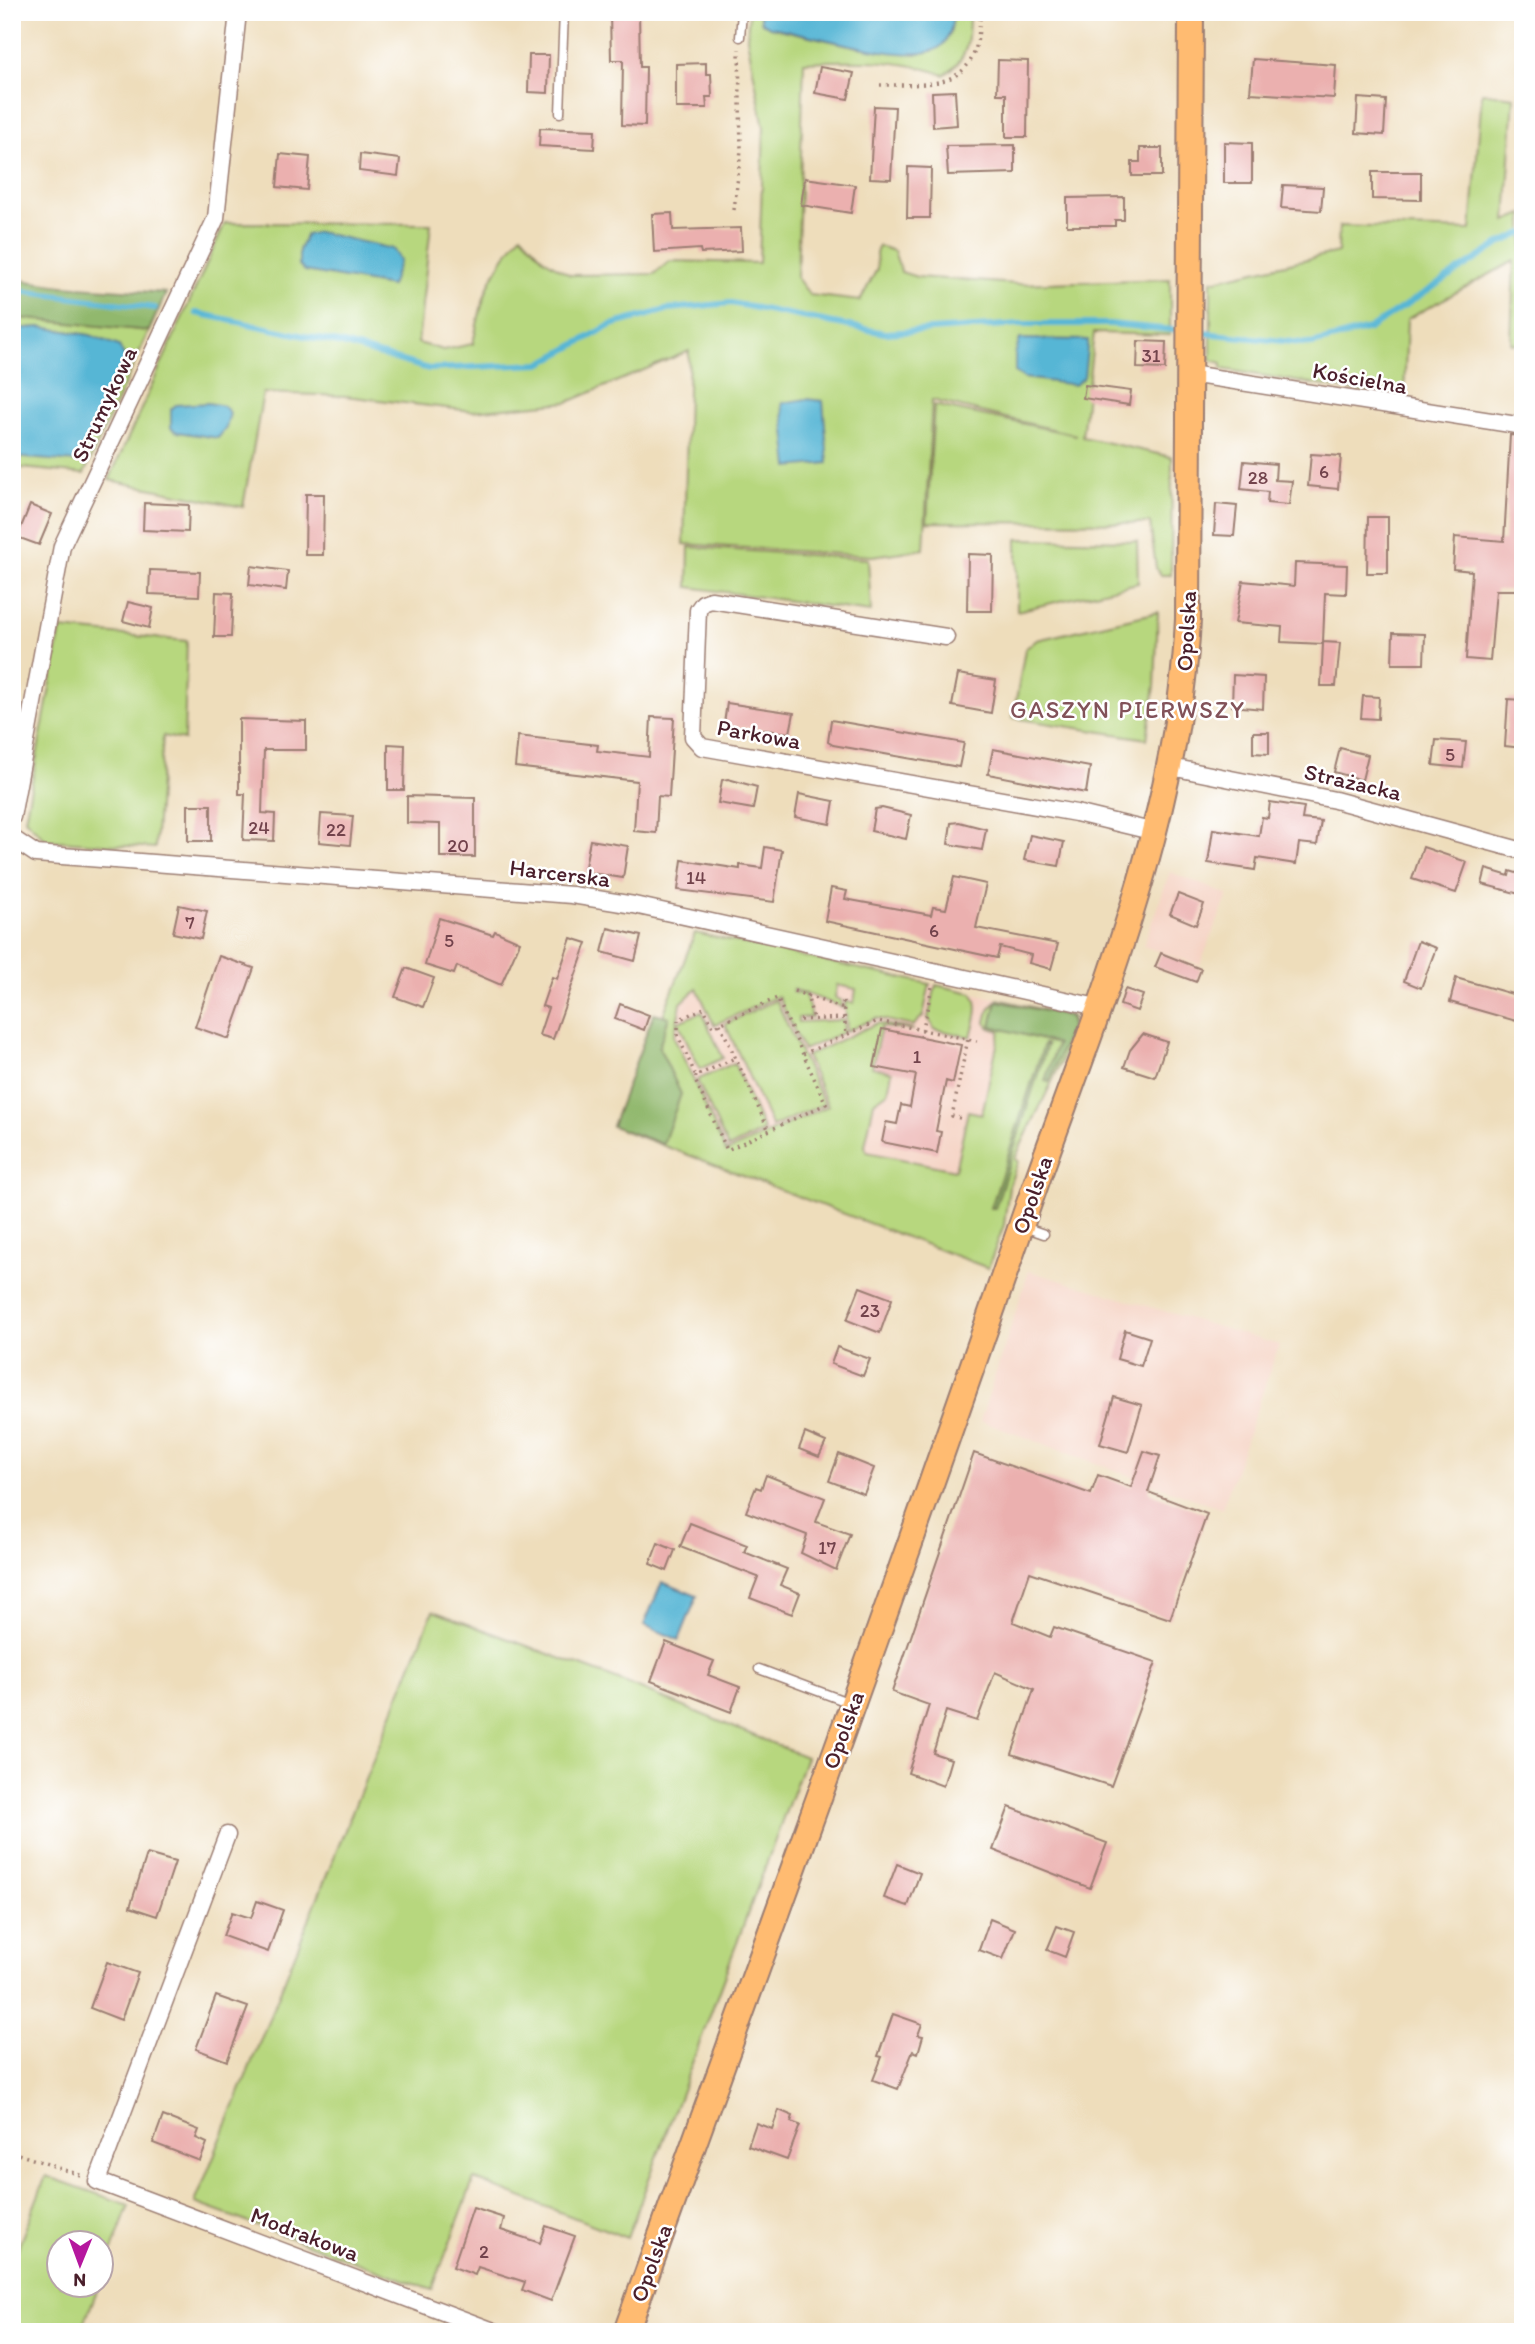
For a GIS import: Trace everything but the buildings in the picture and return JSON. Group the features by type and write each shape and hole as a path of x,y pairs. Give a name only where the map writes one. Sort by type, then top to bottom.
{"main road":[{"name":"Opolska","path":"626,2332 853,1704 1032,1230 1097,1007 1156,832 1171,767 1187,648 1191,12"}],"street":[{"name":"Strumykowa","path":"12,817 62,546 216,218 238,12"},
{"name":"Kościelna","path":"1190,374 1523,426"},
{"name":"Parkowa","path":"946,637 711,600 703,603 698,610 693,737 702,747 1076,813 1156,832"},
{"name":"Strażacka","path":"1171,767 1335,800 1523,851"},
{"name":"Harcerska","path":"16,847 36,854 572,895 634,905 1097,1007"},
{"path":"97,2181 227,1835"},
{"name":"Modrakowa","path":"97,2181 496,2332"}],"lane":[{"path":"560,113 564,12"},
{"path":"740,37 742,12"},
{"path":"759,1669 853,1704"}],"path":[{"path":"880,85 932,83 956,78 975,53 982,12"},
{"path":"734,210 741,150 740,37"},
{"path":"921,1037 934,982"},
{"path":"794,991 844,1009"},
{"path":"807,994 813,1019"},
{"path":"777,998 803,1054 826,1104 727,1150 678,1036 678,1020 704,1008 713,1027 777,998"},
{"path":"843,1002 846,1035"},
{"path":"800,1020 845,1018"},
{"path":"803,1054 878,1021 977,1041"},
{"path":"720,1024 769,1130"},
{"path":"960,1118 952,1116 968,1039"},
{"path":"696,1076 735,1058"},
{"path":"12,2152 97,2181"}],"shaded area":[{"path":"1170,872 1228,895 1200,965 1143,946"},
{"path":"695,933 1065,1013 1002,1198 997,1225 619,1129"},
{"path":"1029,1271 1279,1345 1222,1509 980,1421"}],"green space":[{"path":"749,12 759,12 761,22 770,27 858,47 917,54 950,34 954,12 969,12 969,32 963,56 944,75 928,69 893,63 804,62 797,278 810,295 860,301 877,269 876,252 879,246 894,251 901,272 917,277 1017,284 1170,279 1170,335 1094,333 1082,437 1172,457 1171,575 1161,575 1156,568 1150,523 927,522 934,405 1076,435 932,400 924,549 872,556 684,544 689,351 568,402 472,411 345,396 263,393 243,507 109,480 225,223 431,224 418,343 443,350 473,344 489,285 521,234 544,259 570,275 654,274 670,261 759,263 764,127 747,38"},
{"path":"1482,93 1514,97 1506,221 1523,214 1523,343 1511,344 1514,261 1407,319 1404,399 1222,369 1222,363 1211,360 1211,281 1338,252 1339,226 1471,230"},
{"path":"12,279 62,286 166,293 149,331 12,316"},
{"path":"12,316 149,331 84,474 12,467 12,457 38,458 41,327 12,329"},
{"path":"1017,539 1137,541 1138,583 1017,611"},
{"path":"689,547 868,559 871,612 688,587"},
{"path":"1158,612 1155,686 1147,739 1013,718 1025,649 1037,640"},
{"path":"61,629 187,641 184,740 163,736 155,848 46,840 25,819"},
{"path":"695,933 930,984 923,1016 913,1026 876,1018 847,1031 845,1001 854,1003 856,989 837,985 835,998 841,1000 842,1007 793,989 792,992 805,995 812,1017 798,1018 798,1022 843,1020 844,1032 803,1050 778,996 714,1025 697,988 681,1003 674,1037 726,1152 828,1106 806,1056 877,1023 914,1030 881,1027 872,1067 892,1072 888,1092 874,1102 865,1146 867,1152 955,1170 968,1111 982,1114 1000,1031 990,1028 986,1022 989,1010 998,999 1071,1016 1067,1046 1015,1159 1018,1161 1009,1186 1004,1225 988,1268 619,1129"},
{"path":"936,985 972,993 977,1009 971,1037 934,1029 928,1018"},
{"path":"776,1000 824,1104 772,1127 725,1024"},
{"path":"997,1001 1069,1016 1071,1025 1049,1082 1045,1081 1057,1044 991,1026"},
{"path":"702,1012 723,1058 700,1069 678,1022"},
{"path":"654,1013 669,1017 659,1047 681,1094 663,1144 612,1126"},
{"path":"1044,1044 1047,1045 995,1208 991,1208"},
{"path":"734,1063 764,1131 728,1148 697,1080"},
{"path":"433,1611 616,1679 806,1757 627,2238 474,2179 432,2290 195,2203"},
{"path":"46,2176 129,2205 116,2240 116,2228 46,2228 46,2298 94,2298 81,2332 12,2332 12,2263"}],"water":[{"path":"759,12 954,12 949,35 940,47 926,52 907,53 858,47 770,27 761,22"},
{"path":"318,232 393,249 400,260 391,286 305,271 299,265 299,250 306,235"},
{"path":"41,327 90,335 119,346 127,362 76,462 12,457 12,329"},
{"path":"1020,339 1088,340 1084,377 1075,385 1024,378 1015,372 1015,354"},
{"path":"806,399 823,401 828,463 789,467 782,403"},
{"path":"208,403 224,406 230,413 226,428 218,438 177,432 171,428 171,409 176,405"},
{"path":"662,1582 697,1596 679,1640 644,1625"}],"waterway":[{"path":"1194,332 1312,344 1369,329 1501,243 1523,233"},
{"path":"12,290 155,308"},
{"path":"196,313 343,344 429,369 540,364 611,325 670,309 731,303 885,333 1021,324 1110,324 1184,331"}],"district":[{"name":"GASZYN PIERWSZY","path":"1128,710"}]}
